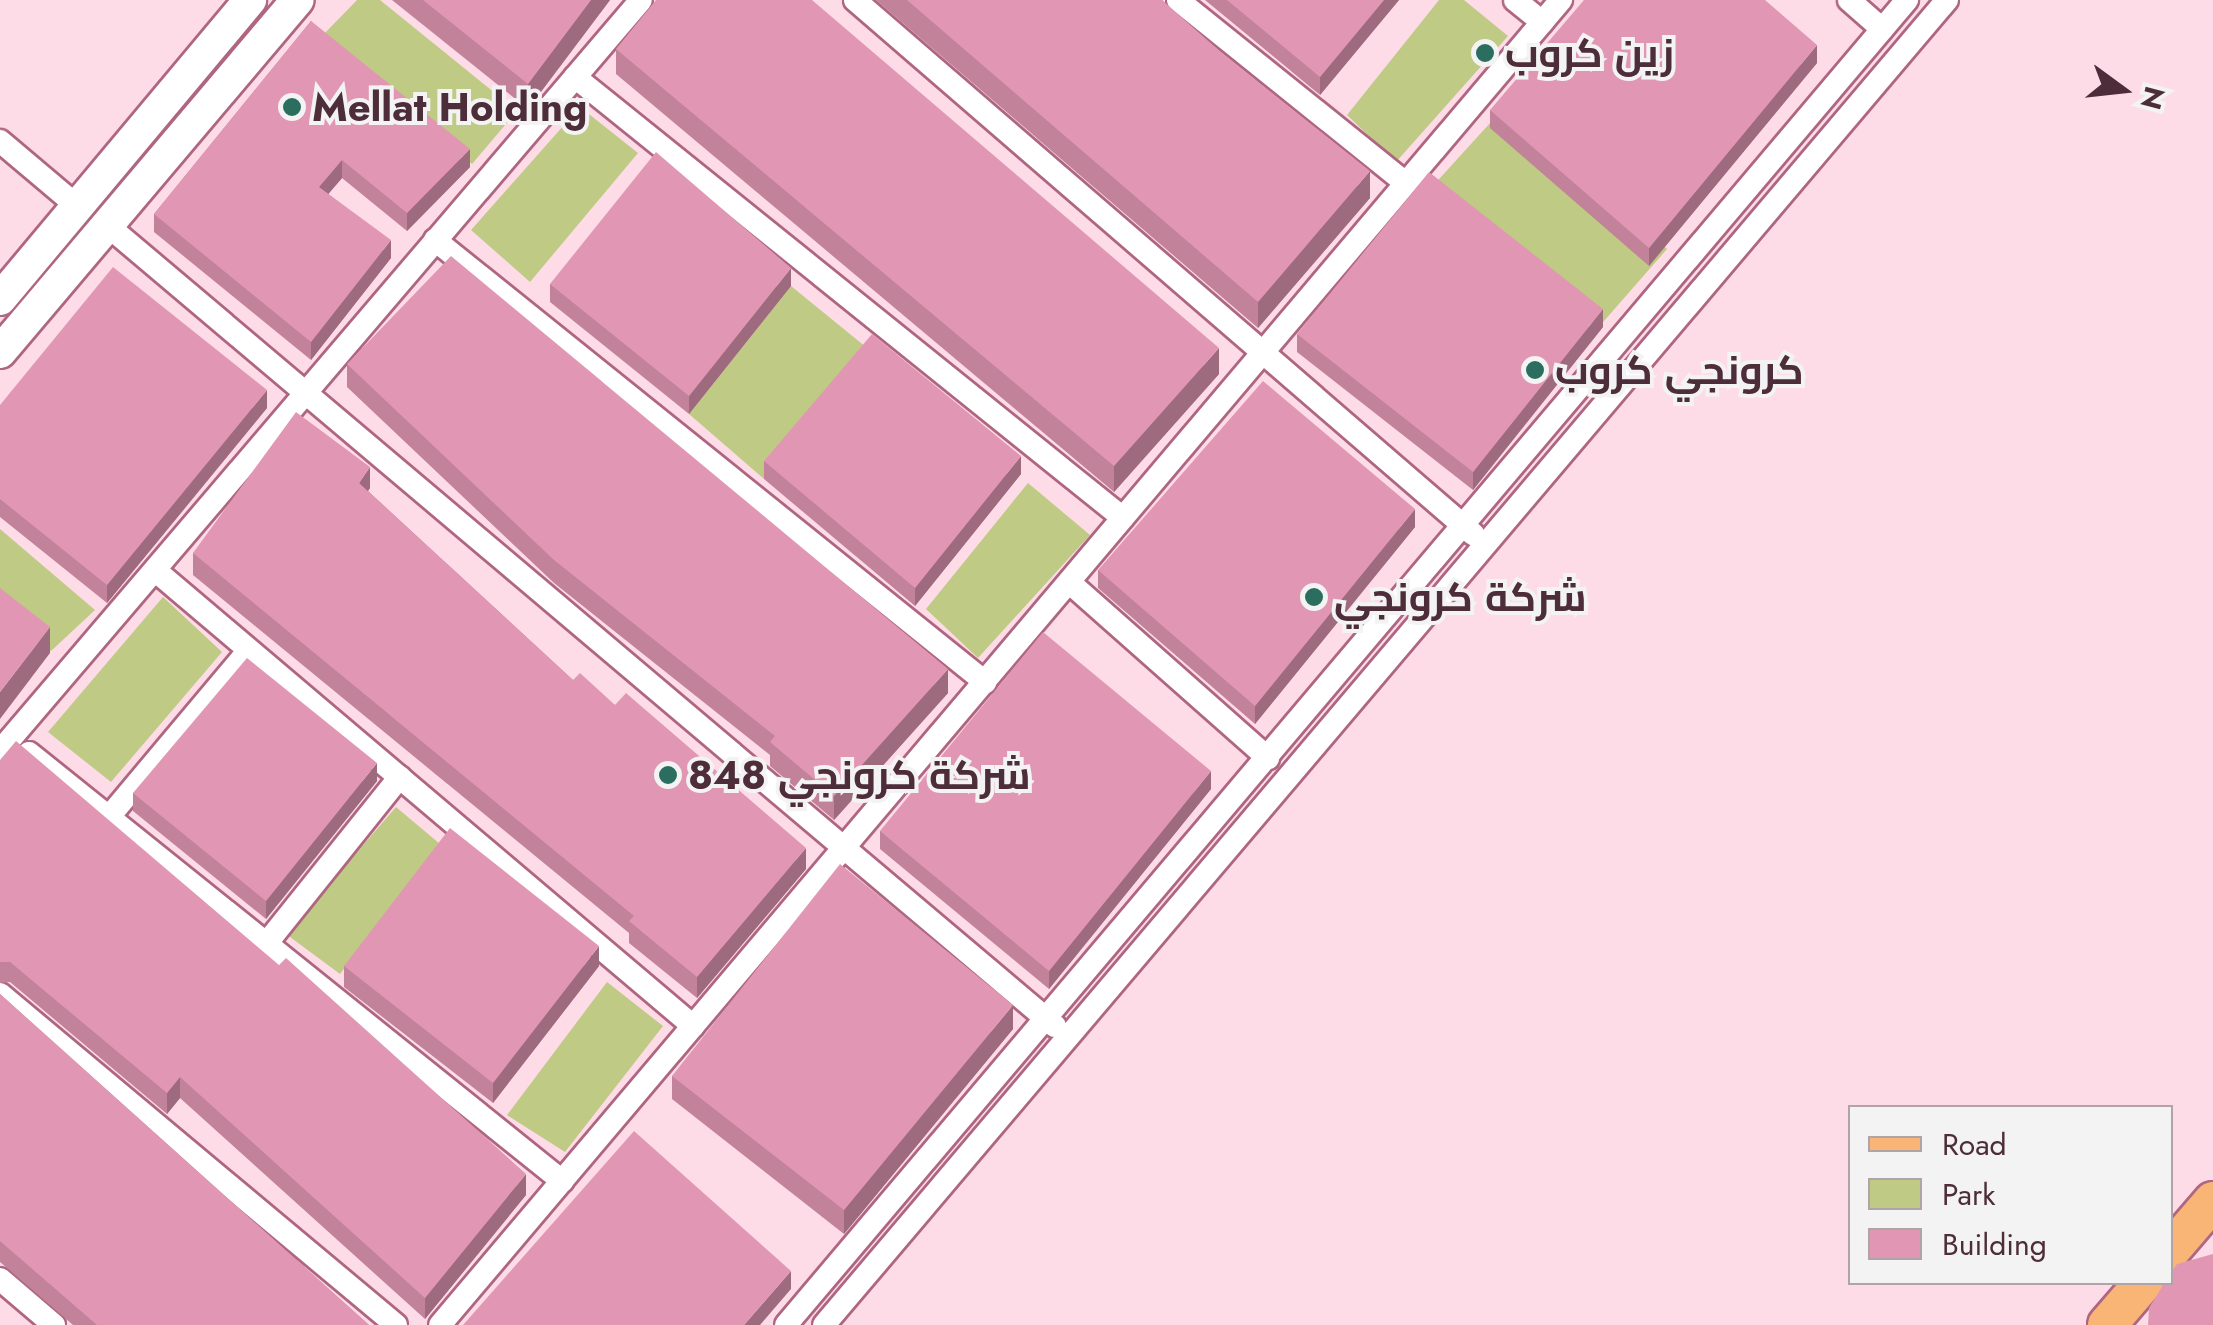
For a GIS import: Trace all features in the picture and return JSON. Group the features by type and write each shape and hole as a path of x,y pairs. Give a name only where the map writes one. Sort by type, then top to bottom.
{"main road":[{"path":"2173,1247 2213,1200"},
{"path":"2108,1324 2141,1285"}],"street":[{"path":"0,300 250,0"},
{"path":"0,352 298,0"},
{"path":"562,1182 108,818 5,744 308,398 435,240 640,0"},
{"path":"855,0 1267,348 1484,545"},
{"path":"1178,0 1406,183"},
{"path":"1515,0 1542,22"},
{"path":"440,1325 1561,0"},
{"path":"1849,0 1882,29"},
{"path":"786,1325 1907,0"},
{"path":"824,1325 1947,0"},
{"path":"575,76 1123,518"},
{"path":"138,135 164,158"},
{"path":"0,142 78,207"},
{"path":"108,225 1069,1038"},
{"path":"435,240 984,682"},
{"path":"44,248 70,270"},
{"path":"1690,258 1712,275"},
{"path":"156,571 694,1026"},
{"path":"1069,582 1268,758"},
{"path":"108,818 249,650"},
{"path":"266,944 400,777"},
{"path":"0,994 396,1325"},
{"path":"0,1279 54,1325"}],"green space":[{"path":"357,0 380,0 517,111 472,164 320,38"},
{"path":"1439,0 1464,0 1508,36 1396,162 1347,115"},
{"path":"1511,100 1667,249 1597,329 1430,189"},
{"path":"580,107 638,153 530,282 471,230"},
{"path":"791,286 872,352 764,479 689,414"},
{"path":"1028,483 1090,535 978,658 926,609"},
{"path":"0,529 95,610 51,651 0,611"},
{"path":"163,597 222,652 111,782 48,732"},
{"path":"396,807 440,844 340,974 286,934"},
{"path":"607,982 663,1026 565,1152 507,1115"}],"building":[{"path":"423,0 591,0 528,84"},
{"path":"656,0 812,0 1219,348 1114,466 616,49"},
{"path":"907,0 1162,0 1370,171 1258,302"},
{"path":"1227,0 1384,0 1320,77"},
{"path":"1584,0 1765,0 1817,45 1649,248 1490,110"},
{"path":"311,21 470,149 407,213 342,160 319,187 391,240 311,342 154,214"},
{"path":"656,152 791,268 689,396 550,284"},
{"path":"1429,172 1603,309 1473,472 1297,334"},
{"path":"451,256 948,669 834,796 770,742 775,736 554,560 347,364"},
{"path":"113,267 267,390 107,585 0,499 0,405"},
{"path":"872,334 1021,456 915,588 764,461"},
{"path":"1263,381 1415,509 1255,706 1098,570"},
{"path":"296,412 370,467 359,483 573,680 580,673 615,705 626,693 806,848 697,977 629,921 634,916 193,553"},
{"path":"0,588 50,627 0,692"},
{"path":"1043,632 1211,771 1049,971 880,831"},
{"path":"247,658 377,763 266,901 133,793"},
{"path":"16,741 279,965 286,958 526,1174 425,1298 180,1077 167,1093 10,962 0,962 0,760"},
{"path":"450,828 599,946 493,1083 344,966"},
{"path":"840,864 1013,1005 844,1210 672,1076"},
{"path":"0,994 369,1325 97,1325 0,1241"},
{"path":"634,1131 791,1271 744,1325 463,1325"},
{"path":"2213,1254 2213,1325 2148,1325 2149,1308 2163,1285 2173,1285 2177,1264"}],"place":[{"name":"زين كروب","path":"1485,53"},
{"name":"Mellat Holding","path":"292,107"},
{"name":"كرونجي كروب","path":"1535,370"},
{"name":"شركة كرونجي","path":"1314,597"},
{"name":"شركة كرونجي 848","path":"668,775"}]}
